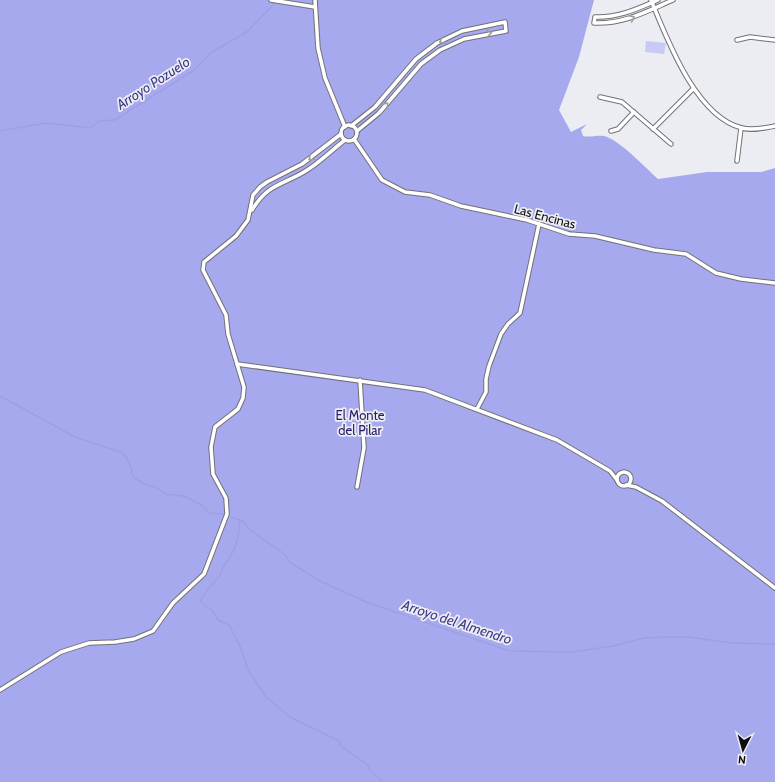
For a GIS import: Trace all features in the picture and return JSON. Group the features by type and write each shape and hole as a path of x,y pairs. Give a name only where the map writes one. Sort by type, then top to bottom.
{"street":[{"path":"271,0 315,7"},
{"path":"315,0 318,48 325,78 345,127"},
{"path":"658,0 652,1 622,15 609,18 595,17 594,23 609,24 624,21 673,0"},
{"path":"652,1 693,89 712,110 741,128 750,129 775,126"},
{"path":"251,212 261,196 274,186 304,172 345,140 354,139 356,131 379,113 421,64 440,50 464,39 506,31 505,22 462,31 437,43 416,58 375,108 351,126 345,127"},
{"path":"737,40 750,37 775,40"},
{"path":"653,129 693,89"},
{"path":"600,97 622,102 671,144"},
{"path":"611,131 618,129 634,112"},
{"path":"351,126 356,131"},
{"path":"0,690 61,652 89,643 115,642 134,639 152,631 172,603 204,574 227,514 226,498 213,474 211,447 215,427 238,409 243,398 244,387 228,334 226,315 203,270 204,262 236,236 248,220 254,195 260,187 266,182 302,164 341,134 345,127"},
{"path":"737,161 741,128"},
{"path":"341,134 345,140"},
{"name":"Las Encinas","path":"354,139 382,180 405,192 430,195 461,206 539,224 569,234 595,236 654,250 686,254 716,273 741,279 775,283"},
{"path":"477,409 486,392 486,379 489,366 501,334 508,324 520,313 539,224"},
{"path":"237,364 425,390 557,440 610,471 622,485 636,487 662,501 775,588"},
{"path":"357,487 364,448 360,380"},
{"path":"610,471 627,473 636,487"},
{"path":"617,480 618,475 622,472"},
{"path":"626,485 629,483 630,477"}],"shaded area":[{"path":"646,41 666,43 664,54 645,52"}],"green space":[{"name":"El Monte del Pilar","path":"0,0 594,0 579,57 559,110 571,132 587,124 581,130 583,136 604,136 613,140 658,179 707,172 761,172 775,168 775,782 0,782"}],"waterway":[{"name":"Arroyo Pozuelo","path":"0,131 46,123 90,128 99,121 115,120 194,70 212,52 247,32 274,4"},
{"name":"Arroyo del Almendro","path":"0,396 75,437 121,452 125,455 130,465 133,477 144,484 155,487 166,494 183,496 192,500 203,506 209,513 223,514"},
{"name":"Arroyo del Almendro","path":"231,517 244,522 248,528 284,554 291,563 318,580 366,602 510,651 571,652 614,646 644,638 667,637 688,637 732,643 775,644"},
{"path":"240,521 238,539 234,548 220,575 200,602 212,610 218,620 229,625 240,646 249,672 266,697 290,717 339,741 341,746 368,765 370,771 383,782"}]}
